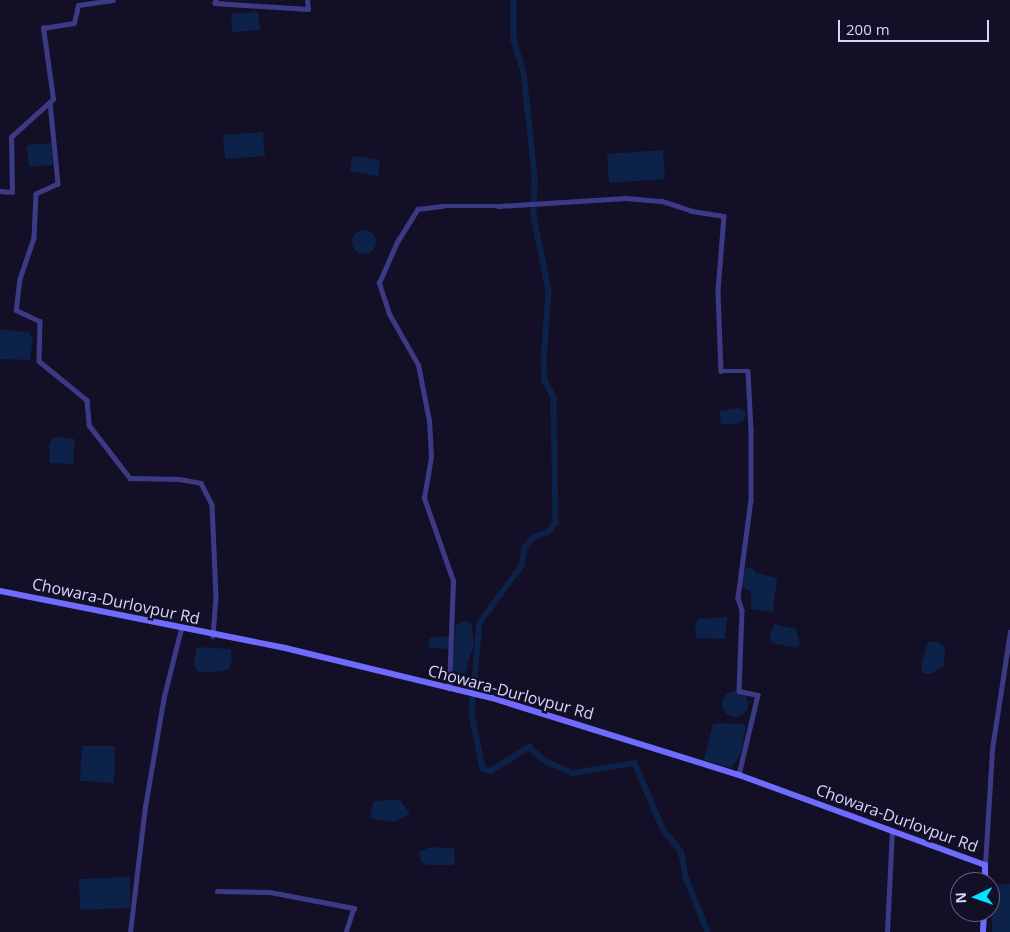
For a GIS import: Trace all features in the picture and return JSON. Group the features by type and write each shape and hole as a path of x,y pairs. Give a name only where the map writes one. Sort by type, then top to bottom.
{"street":[{"path":"0,191 12,192 11,137 53,99 43,28 74,23 78,5 113,0"},
{"path":"216,0 216,3 308,9 307,0"},
{"path":"50,102 58,184 36,194 34,238 20,280 16,310 40,321 39,361 87,400 89,425 130,478 179,478 201,483 212,505 216,596 213,636"},
{"path":"449,689 453,581 424,498 431,456 427,412 418,365 389,314 379,283 397,242 418,209 471,204 527,205 626,198 662,201 692,211 724,216 718,291 721,371 748,370 751,430 751,500 738,598 742,610 739,691 758,695 739,775"},
{"name":"Chowara-Durlovpur Rd","path":"0,591 213,636 285,648 449,689 481,695 739,775 985,865 985,872"},
{"path":"130,932 145,807 164,696 181,629"},
{"path":"985,865 992,749 1010,632"},
{"path":"886,932 892,832"},
{"path":"217,890 270,892 354,908 346,932"}],"water":[{"path":"258,12 260,30 232,32 231,14"},
{"path":"263,132 265,156 225,159 223,135"},
{"path":"51,143 53,165 29,167 27,145"},
{"path":"663,150 665,179 609,183 607,154"},
{"path":"352,156 380,160 378,176 350,171"},
{"path":"364,230 373,233 376,242 373,251 364,254 355,251 352,242 355,233"},
{"path":"0,329 28,332 33,338 30,360 0,359"},
{"path":"739,408 746,413 744,420 737,424 721,424 719,411"},
{"path":"53,437 75,439 73,464 50,463 49,445"},
{"path":"752,568 756,573 777,578 773,612 751,609 751,592 742,586 743,569"},
{"path":"727,617 725,639 696,638 695,626 698,619"},
{"path":"463,621 471,622 474,643 465,674 455,676 452,673 456,625"},
{"path":"774,624 796,629 800,644 797,648 771,643 770,635"},
{"path":"450,636 449,649 428,648 430,638"},
{"path":"928,642 938,642 945,648 944,666 931,674 923,673 921,666"},
{"path":"197,647 231,649 232,660 228,670 208,673 197,671 194,663"},
{"path":"735,691 744,695 748,704 744,713 735,717 726,713 722,704 726,695"},
{"path":"713,724 744,724 746,728 741,753 732,768 704,760"},
{"path":"82,746 115,746 114,783 80,781"},
{"path":"400,800 410,814 395,822 373,819 370,816 373,802"},
{"path":"430,847 454,848 455,862 453,865 427,865 421,861 419,852"},
{"path":"130,877 130,908 80,910 79,879"},
{"path":"1010,884 1010,932 992,932 992,922 1000,922 1000,885"}],"waterway":[{"path":"514,0 514,40 524,73 535,176 534,217 549,291 544,360 545,381 554,397 556,523 549,532 535,537 525,548 522,566 480,623 472,713 483,769 491,771 529,747 547,762 573,773 635,763 663,829 681,851 686,877 708,932"}]}
